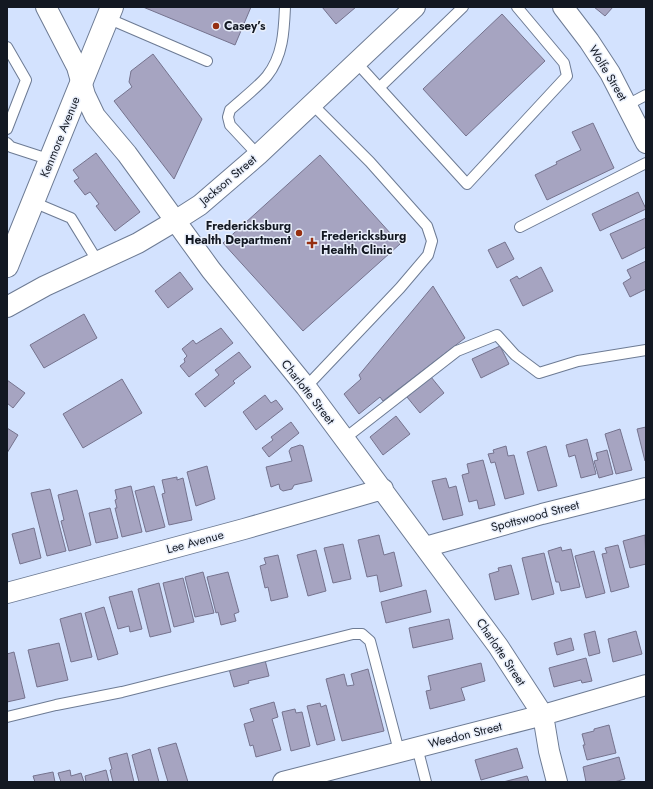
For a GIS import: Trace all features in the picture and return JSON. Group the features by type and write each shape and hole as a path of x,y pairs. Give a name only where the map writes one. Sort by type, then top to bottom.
{"street":[{"name":"Charlotte Street","path":"46,7 77,67 85,95 95,116 127,154 210,270 306,387 498,646 543,715 549,750 558,782"},
{"name":"Jackson Street","path":"7,307 45,286 138,243 200,205 258,155 415,7"},
{"name":"Wolfe Street","path":"563,7 601,60 627,105 646,143"},
{"name":"Kenmore Avenue","path":"7,266 110,13"},
{"name":"Spottswood Street","path":"425,547 542,514 646,488"},
{"name":"Lee Avenue","path":"7,593 383,490"},
{"name":"Weedon Street","path":"287,781 543,715 646,685"}],"lane":[{"path":"258,155 230,125 228,117 230,110 267,76 277,58 283,39 285,7"},
{"path":"380,87 463,7"},
{"path":"356,62 467,184 567,76 564,63 517,7"},
{"path":"110,13 207,61"},
{"path":"7,47 26,80 7,130"},
{"path":"627,105 646,95"},
{"path":"306,387 400,288 428,255 432,241 427,226 370,162 312,104"},
{"path":"7,143 11,147 51,160"},
{"path":"520,227 646,163"},
{"path":"33,202 72,218 98,262"},
{"path":"344,439 457,351 497,335 515,355 539,373 578,361 646,350"},
{"path":"7,717 56,705 122,692 353,634 362,634 370,640 408,749 426,782"}],"building":[{"name":"Casey’s","path":"143,7 251,7 235,45"},
{"path":"322,7 356,7 336,24"},
{"path":"594,7 613,7 605,16"},
{"path":"502,14 545,61 466,136 423,89"},
{"path":"153,54 202,119 174,179 114,101 132,87 129,82 131,71"},
{"path":"593,123 614,168 547,200 535,175 557,164 556,162 581,150 572,132"},
{"path":"96,153 140,212 115,231 96,206 99,204 90,192 85,195 74,181 79,178 73,170"},
{"name":"Fredericksburg Health Clinic","path":"320,155 400,244 303,331 223,243"},
{"path":"638,192 646,209 600,231 592,214"},
{"path":"646,218 646,247 622,259 610,234"},
{"path":"505,242 514,259 497,268 488,250"},
{"path":"646,261 646,289 630,297 623,283 631,278 627,270"},
{"path":"541,267 553,291 523,306 510,280 517,276 519,279"},
{"path":"180,272 193,289 168,308 155,291"},
{"path":"433,286 465,338 383,401 380,397 359,414 344,394 361,379 359,375"},
{"path":"84,314 97,338 44,368 30,345"},
{"path":"221,328 233,343 189,377 180,366 185,362 184,359 187,356 182,349 193,340 196,344"},
{"path":"500,346 509,364 481,378 472,359"},
{"path":"239,352 251,367 233,381 235,383 205,407 195,394 219,375 215,370"},
{"path":"431,377 444,393 420,413 407,397"},
{"path":"122,379 142,413 83,448 63,414"},
{"path":"7,380 25,393 13,408 7,403"},
{"path":"265,395 271,403 276,400 283,409 256,430 243,412"},
{"path":"396,416 410,434 383,455 370,437"},
{"path":"291,422 299,433 269,457 262,448 273,440 271,437"},
{"path":"646,427 646,460 645,461 637,429"},
{"path":"7,428 18,435 7,453"},
{"path":"620,429 632,470 616,474 605,434"},
{"path":"587,439 596,474 581,478 575,455 569,457 566,445"},
{"path":"300,445 303,446 312,481 294,485 292,489 283,491 280,489 279,484 271,487 266,467 292,461 289,451 291,448"},
{"path":"506,446 508,456 514,455 524,494 505,499 495,462 491,463 488,454 494,453 493,450"},
{"path":"546,446 557,486 538,491 527,452"},
{"path":"607,450 613,474 599,478 594,461 598,460 596,453"},
{"path":"483,460 495,505 479,509 477,500 469,502 462,475 469,473 467,464"},
{"path":"207,466 215,499 196,506 187,472"},
{"path":"177,477 177,480 183,478 192,520 169,525 162,494 165,493 162,480"},
{"path":"446,478 449,488 456,486 463,515 443,520 432,481"},
{"path":"131,486 142,532 122,537 115,508 117,508 115,500 117,499 115,490"},
{"path":"154,486 165,527 146,532 135,491"},
{"path":"50,489 66,551 47,556 31,493"},
{"path":"77,490 91,545 69,551 61,521 64,520 58,495"},
{"path":"110,508 118,538 96,543 89,513"},
{"path":"34,528 41,558 20,564 12,534"},
{"path":"379,535 384,555 394,552 402,586 380,592 377,575 367,577 358,540"},
{"path":"645,535 646,564 630,568 623,541"},
{"path":"343,544 351,579 333,583 324,548"},
{"path":"618,545 629,587 611,592 602,554 607,553 605,548"},
{"path":"561,547 562,551 571,549 580,587 561,591 559,582 556,582 548,551"},
{"path":"316,550 326,591 308,596 297,555"},
{"path":"594,551 605,593 586,598 575,556"},
{"path":"544,553 554,594 532,600 522,558"},
{"path":"278,555 288,597 271,601 268,587 265,588 260,566 266,564 264,558"},
{"path":"511,565 519,594 495,600 489,574 499,571 498,568"},
{"path":"203,572 214,613 195,617 185,577"},
{"path":"228,572 239,612 234,614 236,621 221,625 218,612 216,613 207,577"},
{"path":"183,578 194,622 174,627 163,583"},
{"path":"159,583 171,632 150,637 138,589"},
{"path":"426,590 431,612 386,623 381,602"},
{"path":"132,591 142,629 130,632 129,626 118,629 109,597"},
{"path":"104,607 118,654 98,660 85,613"},
{"path":"81,613 92,657 71,662 60,619"},
{"path":"449,619 453,639 413,648 409,628"},
{"path":"595,631 600,653 589,656 584,634"},
{"path":"636,631 642,654 613,662 608,639"},
{"path":"571,638 574,650 557,655 554,643"},
{"path":"59,643 68,680 37,687 28,650"},
{"path":"14,652 25,698 7,702 7,654"},
{"path":"586,658 592,681 582,683 581,680 554,687 549,668"},
{"path":"265,660 269,676 248,681 249,683 234,687 229,669"},
{"path":"481,663 485,681 461,688 465,700 430,709 426,691 431,690 428,676"},
{"path":"368,669 384,731 342,741 326,679 344,674 347,686 354,685 351,674"},
{"path":"274,702 278,717 272,719 281,750 256,757 253,745 250,746 244,724 254,721 250,709"},
{"path":"320,703 321,707 326,705 335,740 317,745 307,706"},
{"path":"295,709 296,713 302,712 310,746 291,751 282,712"},
{"path":"609,725 616,753 587,760 582,734"},
{"path":"176,743 188,782 168,782 158,748"},
{"path":"517,748 523,768 481,780 475,760"},
{"path":"150,749 159,782 139,782 132,755"},
{"path":"127,753 134,782 113,782 109,758"},
{"path":"619,757 625,779 614,782 586,782 583,767"},
{"path":"70,770 71,776 81,773 84,782 61,782 58,773"},
{"path":"106,770 109,782 86,782 85,776"},
{"path":"53,772 55,782 35,782 33,776"},
{"path":"527,776 529,782 503,782"}],"place":[{"name":"Casey’s","path":"216,26"},
{"name":"Fredericksburg Health Department","path":"299,233"},
{"name":"Fredericksburg Health Clinic","path":"312,243"}]}
